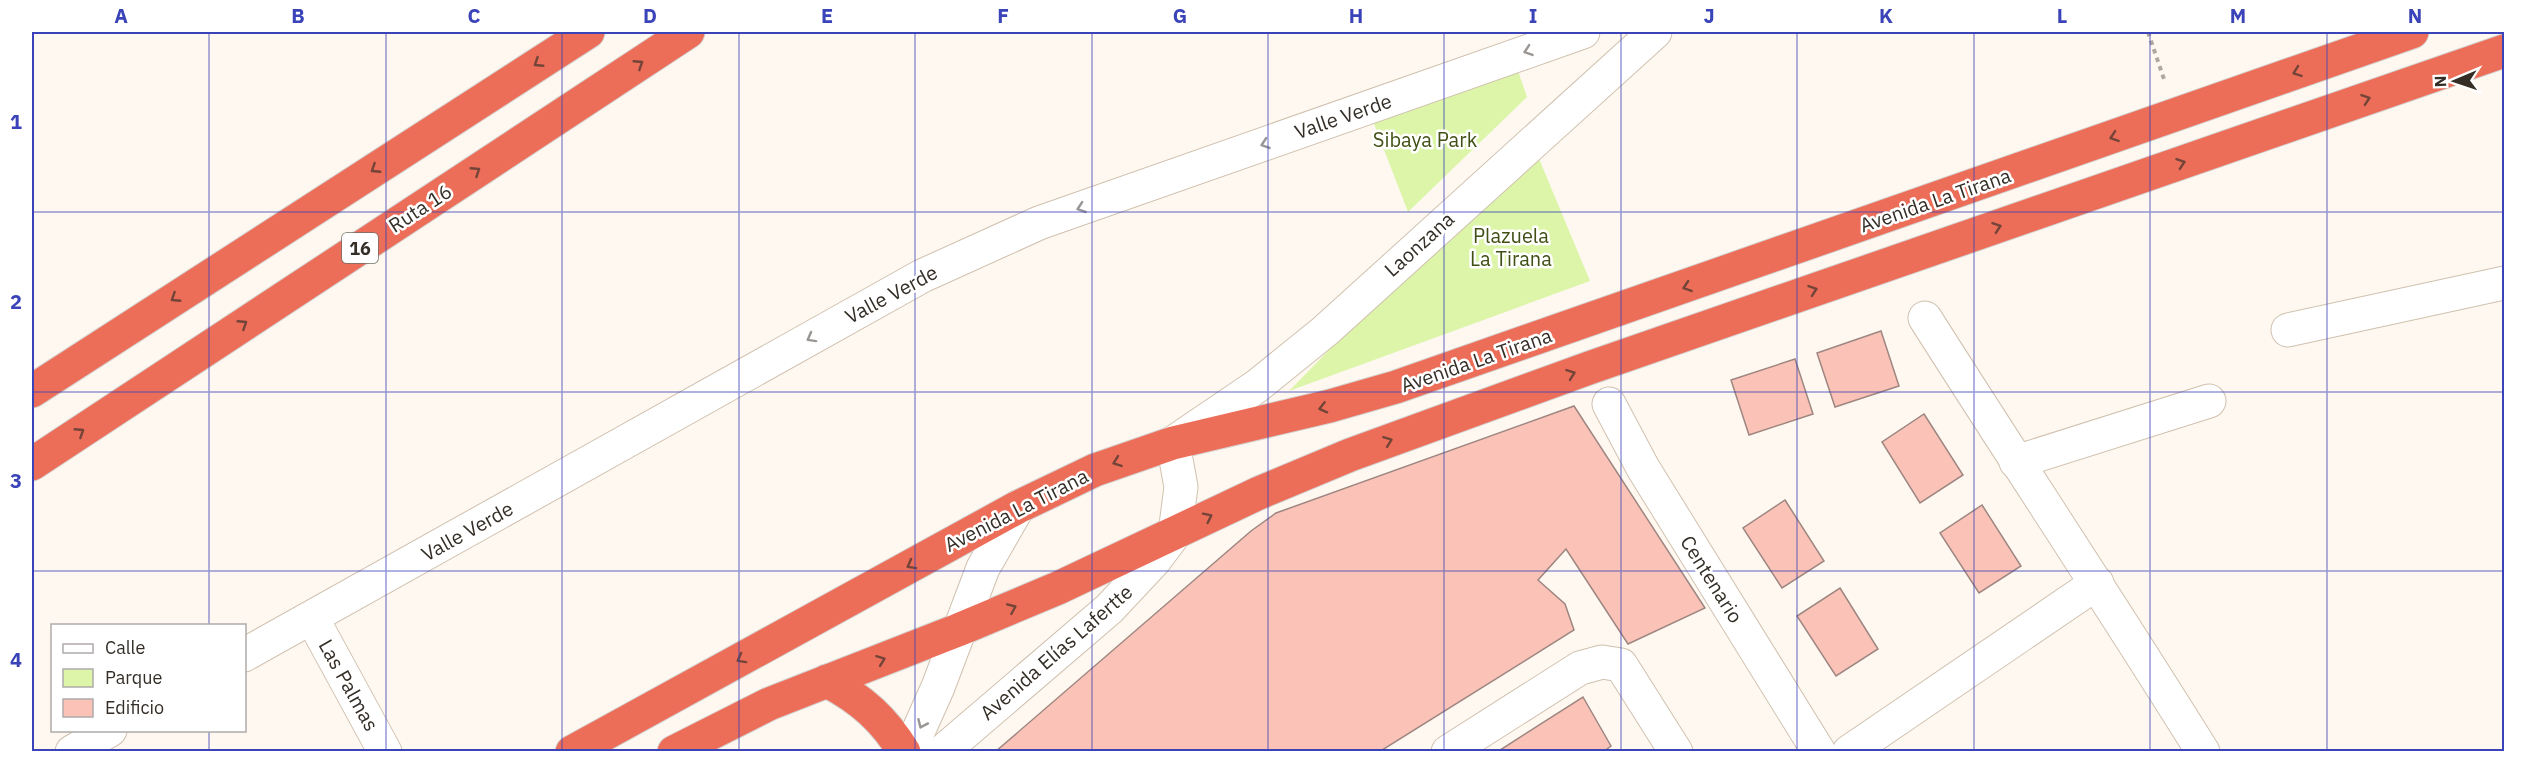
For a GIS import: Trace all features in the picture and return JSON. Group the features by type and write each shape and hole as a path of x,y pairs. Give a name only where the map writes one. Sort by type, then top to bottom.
{"highway":[{"path":"32,391 588,32"},
{"name":"Ruta 16","path":"32,464 688,32"},
{"name":"Avenida La Tirana","path":"572,752 1018,507 1095,470 1173,444 1330,406 1396,387 2412,32"},
{"path":"674,752 769,704 1058,588 1259,493 1432,424 2505,51"},
{"path":"827,681 853,695 876,713 904,752"}],"street":[{"name":"Valle Verde","path":"246,655 877,301 978,249 1039,223 1583,32"},
{"name":"Laonzana","path":"1173,444 1257,386 1317,338 1655,32"},
{"path":"2288,330 2505,283"},
{"path":"1925,318 2016,462 2097,583 2203,752"},
{"path":"2016,462 2209,401"},
{"name":"Centenario","path":"1609,404 1643,468 1819,752"},
{"name":"Avenida Elías Lafertte","path":"942,752 1109,609 1155,561 1175,533 1180,487 1173,444"},
{"path":"909,752 938,687 983,568 1018,507"},
{"path":"1849,752 2097,583"},
{"name":"Las Palmas","path":"312,618 385,752"},
{"path":"1448,752 1580,668 1602,662 1621,665 1675,751"},
{"path":"72,752 107,732"}],"path":[{"path":"2148,32 2176,115"}],"green space":[{"name":"Sibaya Park","path":"1515,62 1527,97 1408,212 1371,116"},
{"name":"Plazuela La Tirana","path":"1532,142 1590,281 1289,391"}],"building":[{"path":"1881,331 1899,386 1835,407 1817,353"},
{"path":"1795,359 1813,414 1749,435 1731,380"},
{"path":"1574,406 1705,608 1628,644 1566,549 1538,580 1565,604 1574,630 1379,752 995,752 1251,531 1276,513"},
{"path":"1924,414 1963,475 1920,503 1882,442"},
{"path":"1785,500 1824,561 1782,588 1743,528"},
{"path":"1982,505 2021,566 1979,593 1940,533"},
{"path":"1840,588 1878,649 1836,676 1797,616"},
{"path":"1583,697 1611,746 1603,752 1497,752"}]}
